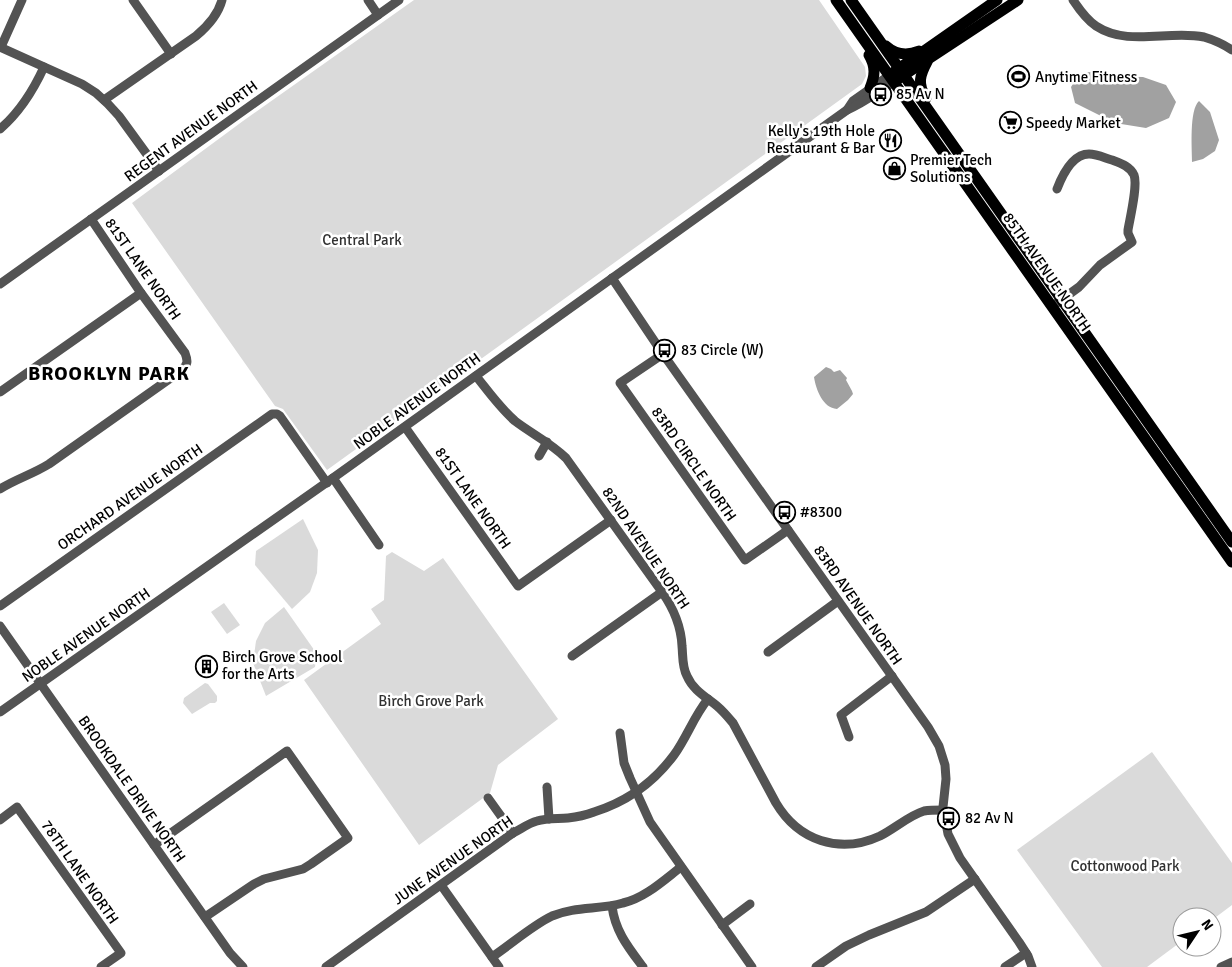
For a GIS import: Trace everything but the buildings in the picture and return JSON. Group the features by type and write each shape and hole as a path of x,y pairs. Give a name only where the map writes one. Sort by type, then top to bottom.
{"main road":[{"path":"831,0 873,62 875,74 870,88"},
{"name":"85TH AVENUE NORTH","path":"836,0 961,157 1232,562"},
{"name":"85TH AVENUE NORTH","path":"851,0 878,39 897,75 1057,303 1232,542"},
{"path":"897,75 947,35 997,0"},
{"path":"897,75 928,60 1018,0"},
{"path":"878,39 893,52 908,54 918,51 947,35"},
{"path":"928,60 921,75 922,91 957,142 961,157"}],"street":[{"path":"22,0 1,47 82,84 96,93 119,116 159,171"},
{"path":"133,0 171,54"},
{"path":"104,100 196,36 215,17 222,0"},
{"path":"368,0 378,14"},
{"name":"REGENT AVENUE NORTH","path":"0,284 399,0"},
{"path":"1072,0 1095,25 1117,35 1197,36 1216,41 1232,50"},
{"path":"0,129 30,96 44,67"},
{"name":"NOBLE AVENUE NORTH","path":"847,110 853,101 870,88 897,75"},
{"name":"NOBLE AVENUE NORTH","path":"0,712 405,427 847,110 857,106 881,89 897,75"},
{"path":"1056,190 1074,160 1088,154 1123,164 1131,172 1135,181 1128,230 1132,242 1100,265 1079,287 1057,303"},
{"name":"81ST LANE NORTH","path":"0,489 49,464 186,366 188,360 185,353 141,293 91,219"},
{"name":"83RD AVENUE NORTH","path":"612,278 663,354 928,727 939,746 945,765 944,810 948,834 953,846 1026,953 1032,967"},
{"path":"0,392 141,293"},
{"name":"83RD CIRCLE NORTH","path":"663,354 620,383 745,560 788,530"},
{"name":"82ND AVENUE NORTH","path":"476,376 514,420 547,442 566,458 662,592 678,622 685,673 690,682 696,690 726,714 733,723 769,798 791,823 820,840 838,844 852,843 877,837 918,813 944,810"},
{"name":"ORCHARD AVENUE NORTH","path":"0,606 272,414 277,414 283,419 330,480"},
{"name":"81ST LANE NORTH","path":"405,427 518,586 611,520"},
{"path":"540,456 547,442"},
{"path":"330,480 379,545"},
{"path":"572,656 662,592"},
{"path":"768,652 838,601"},
{"name":"BROOKDALE DRIVE NORTH","path":"0,626 230,953 243,967"},
{"path":"849,737 841,715 892,676"},
{"name":"JUNE AVENUE NORTH","path":"326,967 514,833 537,821 585,815 603,810 636,792 663,769 674,754 697,713 708,699"},
{"path":"620,733 624,763 650,822 752,967"},
{"path":"154,845 287,751 348,838 303,869 264,879 205,917"},
{"path":"547,787 549,819"},
{"path":"488,798 514,833"},
{"name":"78TH LANE NORTH","path":"0,820 17,806 121,953 101,967"},
{"path":"492,957 551,917 580,908 612,906 624,903 641,896 681,867"},
{"path":"816,967 846,946 926,912 975,879"},
{"path":"441,886 499,967"},
{"path":"722,924 750,904"},
{"path":"612,906 614,920 620,934 643,967"},
{"path":"1006,967 1026,953"},
{"path":"1221,967 1232,962"}],"green space":[{"name":"Central Park","path":"414,0 819,0 865,67 866,76 862,84 327,470 283,409 275,406 132,203 243,121"},
{"path":"303,519 318,550 317,573 310,592 292,609 255,565 256,551"},
{"name":"Birch Grove Park","path":"392,552 424,571 443,558 558,719 498,765 490,793 419,845 304,680 381,624 371,609 384,600 386,556"},
{"path":"224,603 240,625 227,634 211,612"},
{"path":"284,607 317,654 315,667 266,696 253,663 256,641 265,623"},
{"path":"205,683 208,684 217,696 217,701 192,714 183,703 184,698"},
{"name":"Cottonwood Park","path":"1152,752 1232,863 1232,905 1222,912 1222,907 1172,907 1172,948 1147,967 1102,967 1017,850"}],"shaded area":[{"path":"1091,72 1104,76 1143,77 1166,85 1176,102 1169,118 1146,128 1115,123 1075,103 1071,87 1080,73"},
{"path":"1199,101 1210,112 1219,140 1215,151 1203,159 1192,162 1192,121"},
{"path":"826,367 834,372 840,370 847,378 846,380 853,394 837,409 824,402 818,393 815,382 814,377"}],"place":[{"name":"Anytime Fitness","path":"1019,77"},
{"name":"85 Av N","path":"880,94"},
{"name":"Speedy Market","path":"1010,123"},
{"name":"Kelly's 19th Hole Restaurant & Bar","path":"891,140"},
{"name":"Premier Tech Solutions","path":"894,169"},
{"name":"83 Circle (W)","path":"665,350"},
{"name":"#8300","path":"784,512"},
{"name":"Birch Grove School for the Arts","path":"206,666"},
{"name":"82 Av N","path":"949,818"}],"district":[{"name":"BROOKLYN PARK","path":"109,373"}]}
